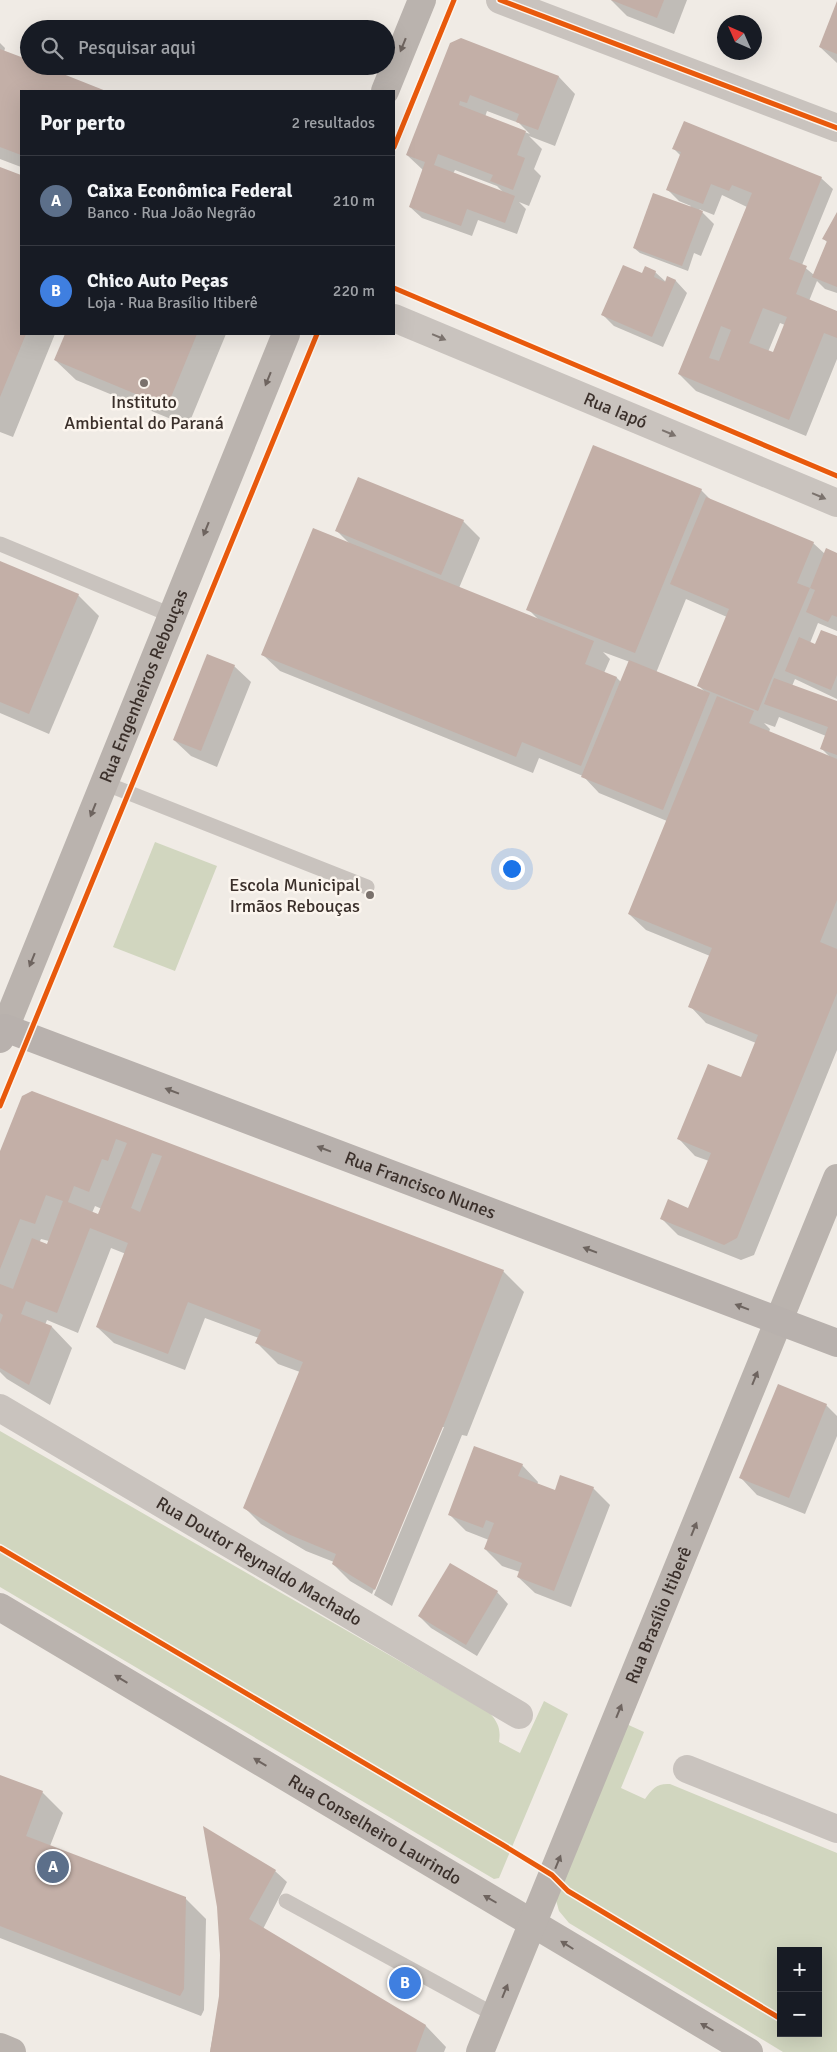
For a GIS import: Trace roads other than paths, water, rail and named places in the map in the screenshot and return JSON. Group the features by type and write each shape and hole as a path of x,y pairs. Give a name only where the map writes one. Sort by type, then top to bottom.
{"main road":[{"path":"395,66 422,0"},
{"path":"385,90 392,75"},
{"name":"Rua Engenheiros Rebouças","path":"4,1021 104,783 286,335"},
{"name":"Rua Francisco Nunes","path":"4,1021 837,1343"},
{"name":"Rua Brasílio Itiberê","path":"480,2052 837,1178"},
{"name":"Rua Conselheiro Laurindo","path":"0,1607 750,2052"},
{"path":"0,2047 12,2052"}],"street":[{"path":"500,0 837,128"},
{"name":"Rua Iapó","path":"395,318 837,503"},
{"name":"Rua Doutor Reynaldo Machado","path":"0,1408 519,1715"},
{"path":"687,1769 837,1829"}],"lane":[{"path":"0,544 171,616"},
{"path":"104,783 366,887"},
{"path":"286,1901 495,2015"}],"place":[{"name":"Instituto Ambiental do Paraná","path":"144,383"},
{"name":"Escola Municipal Irmãos Rebouças","path":"370,895"},
{"name":"Caixa Econômica Federal","path":"53,1867"},
{"name":"Chico Auto Peças","path":"405,1983"}]}
